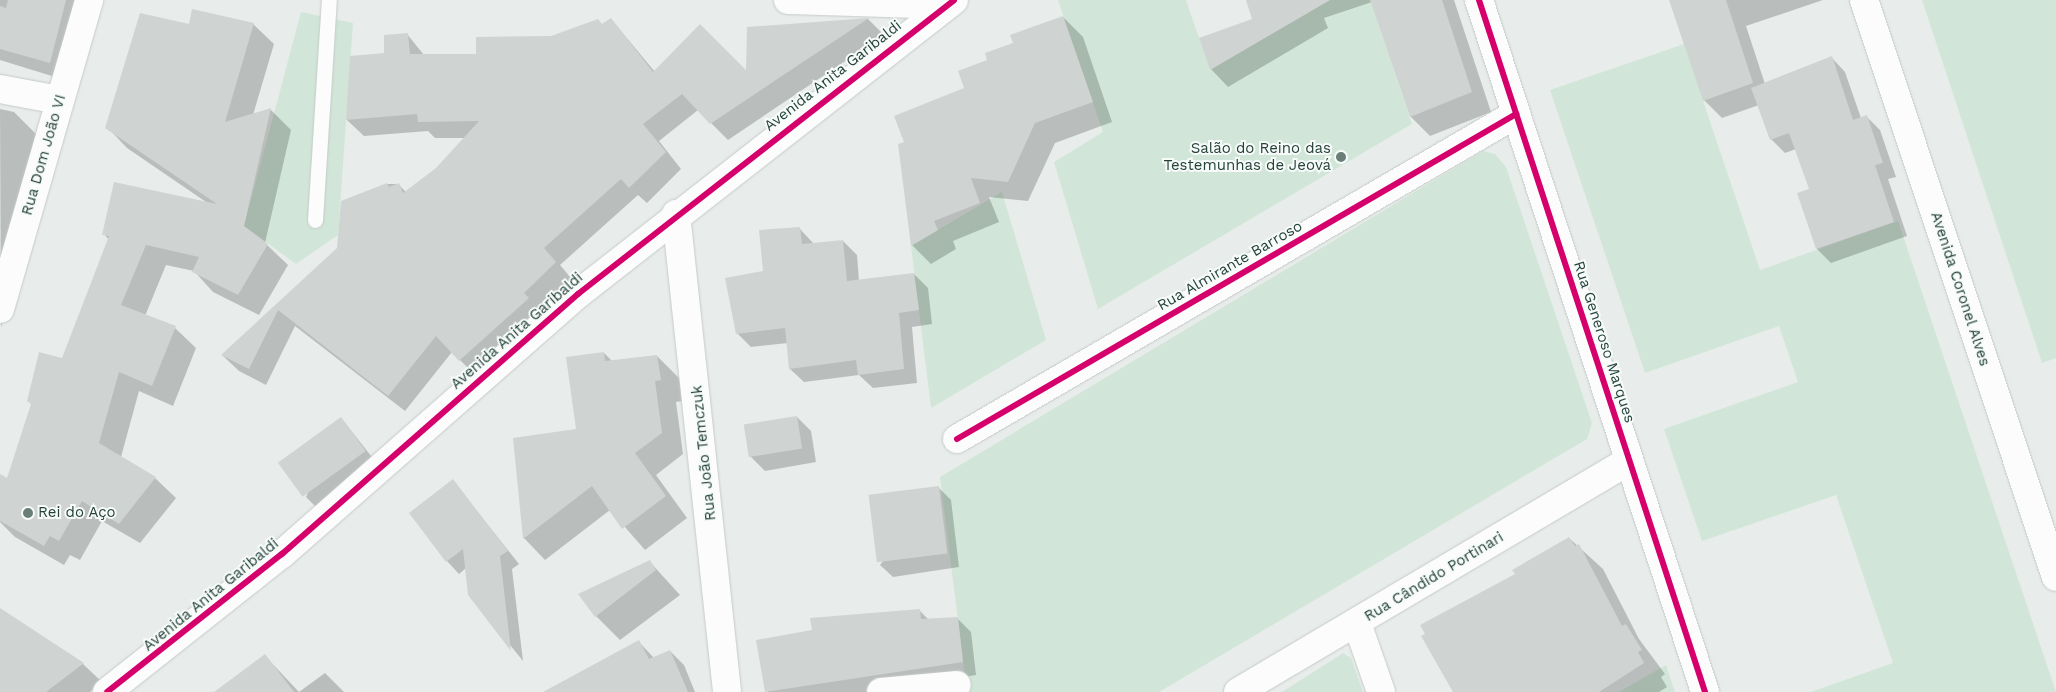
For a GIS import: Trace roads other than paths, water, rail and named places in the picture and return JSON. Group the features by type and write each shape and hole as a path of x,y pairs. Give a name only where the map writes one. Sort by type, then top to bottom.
{"street":[{"name":"Rua Dom João VI","path":"0,310 89,0"},
{"path":"788,0 949,2"},
{"name":"Rua Generoso Marques","path":"1479,0 1705,692"},
{"name":"Avenida Coronel Alves","path":"1864,0 2056,577"},
{"name":"Avenida Anita Garibaldi","path":"107,692 282,554 578,294 676,214 949,2"},
{"path":"0,89 59,100"},
{"name":"Rua Almirante Barroso","path":"956,439 1516,114"},
{"name":"Rua João Temczuk","path":"676,214 727,692"},
{"name":"Rua Cândido Portinari","path":"1238,692 1358,623 1629,461"},
{"path":"1358,623 1381,692"},
{"path":"881,692 957,685"}],"lane":[{"path":"315,220 329,0"}],"place":[{"name":"Salão do Reino das Testemunhas de Jeová","path":"1341,157"},
{"name":"Rei do Aço","path":"28,513"}]}
